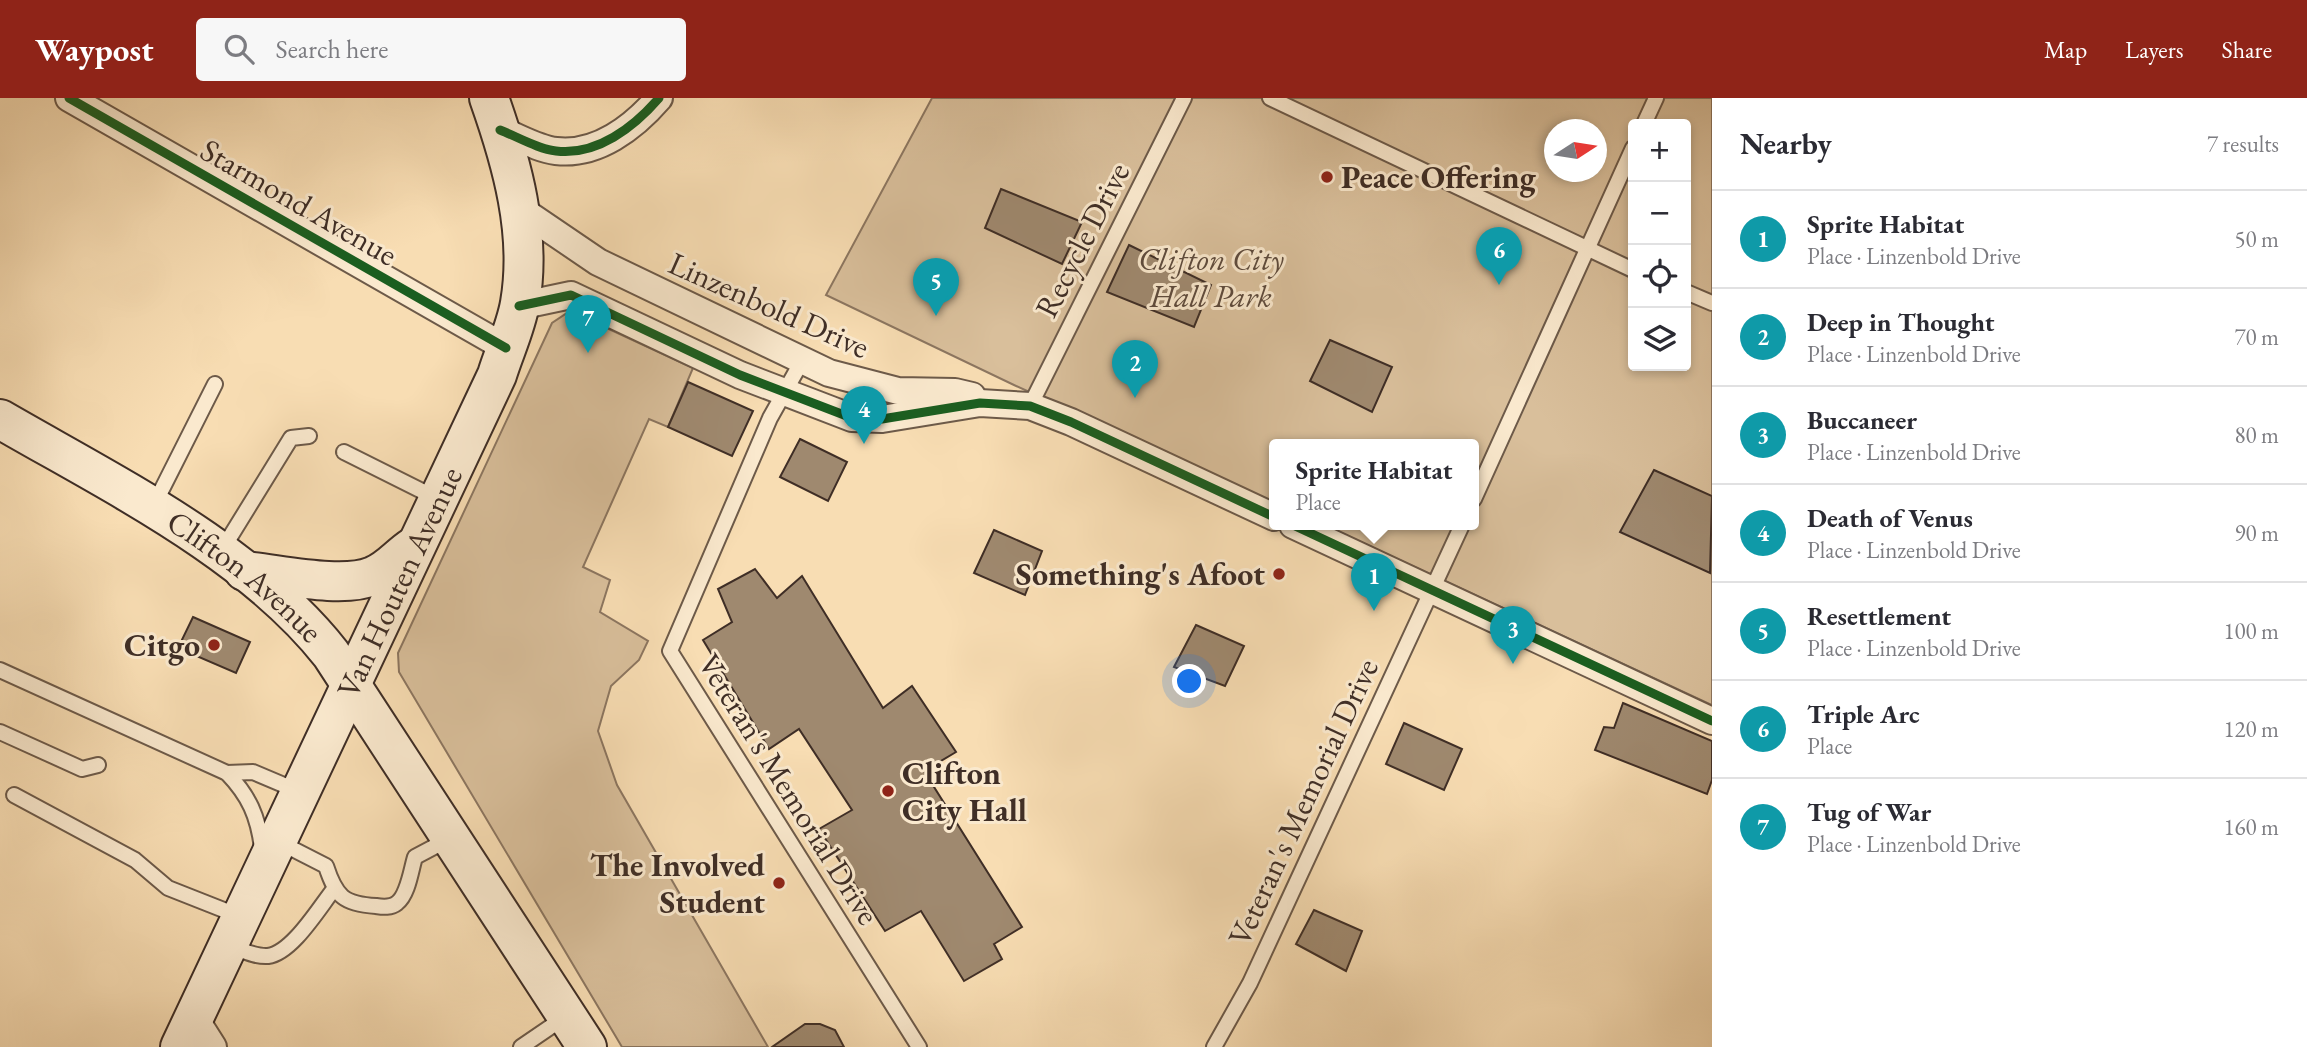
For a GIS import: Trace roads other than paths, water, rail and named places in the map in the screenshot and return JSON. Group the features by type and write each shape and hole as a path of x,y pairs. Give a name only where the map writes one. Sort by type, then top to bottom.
{"main road":[{"name":"Van Houten Avenue","path":"196,1037 234,931 497,375 506,348 519,306 524,263 520,209 494,114"},
{"name":"Clifton Avenue","path":"0,419 152,508 232,562 311,628 577,1032"},
{"path":"232,562 327,581 358,581 384,570 415,546"}],"street":[{"name":"Starmond Avenue","path":"69,98 506,348"},
{"path":"494,114 554,151 592,148 637,121 659,98"},
{"name":"Linzenbold Drive","path":"520,209 598,262 802,361 869,386 898,391 955,392 1021,405 1269,515"},
{"name":"Linzenbold Drive","path":"519,306 571,295 740,375 852,418 882,419 980,403 1021,405"},
{"path":"1305,530 1435,584 1712,721"}],"lane":[{"name":"Recycle Drive","path":"1021,405 1184,98"},
{"path":"1270,98 1587,251 1628,268"},
{"path":"1646,119 1656,98"},
{"path":"1479,488 1628,159"},
{"path":"1691,294 1712,303"},
{"name":"Veteran's Memorial Drive","path":"802,361 770,418 670,651 919,1047"},
{"path":"152,508 215,384"},
{"path":"232,562 291,438 309,436"},
{"path":"344,453 438,499"},
{"name":"Veteran's Memorial Drive","path":"1214,1047 1250,983 1460,530"},
{"path":"0,670 112,729 227,773 253,772 300,791"},
{"path":"0,732 82,769 97,765"},
{"path":"227,773 250,798 270,853 326,866 334,889 353,904 389,907 398,903 415,857 450,838"},
{"path":"14,794 135,859 168,887 267,956 290,945 334,889"},
{"path":"521,1047 577,1032"}],"place":[{"name":"Peace Offering","path":"1327,177"},
{"name":"Triple Arc","path":"1499,285"},
{"name":"Resettlement","path":"936,316"},
{"name":"Tug of War","path":"588,353"},
{"name":"Deep in Thought","path":"1135,398"},
{"name":"Death of Venus","path":"864,444"},
{"name":"Something's Afoot","path":"1279,574"},
{"name":"Sprite Habitat","path":"1374,611"},
{"name":"Citgo","path":"214,645"},
{"name":"Buccaneer","path":"1513,664"},
{"name":"Clifton City Hall","path":"888,791"},
{"name":"The Involved Student","path":"779,883"}],"park label":[{"name":"Clifton City Hall Park","path":"1211,278"}]}
